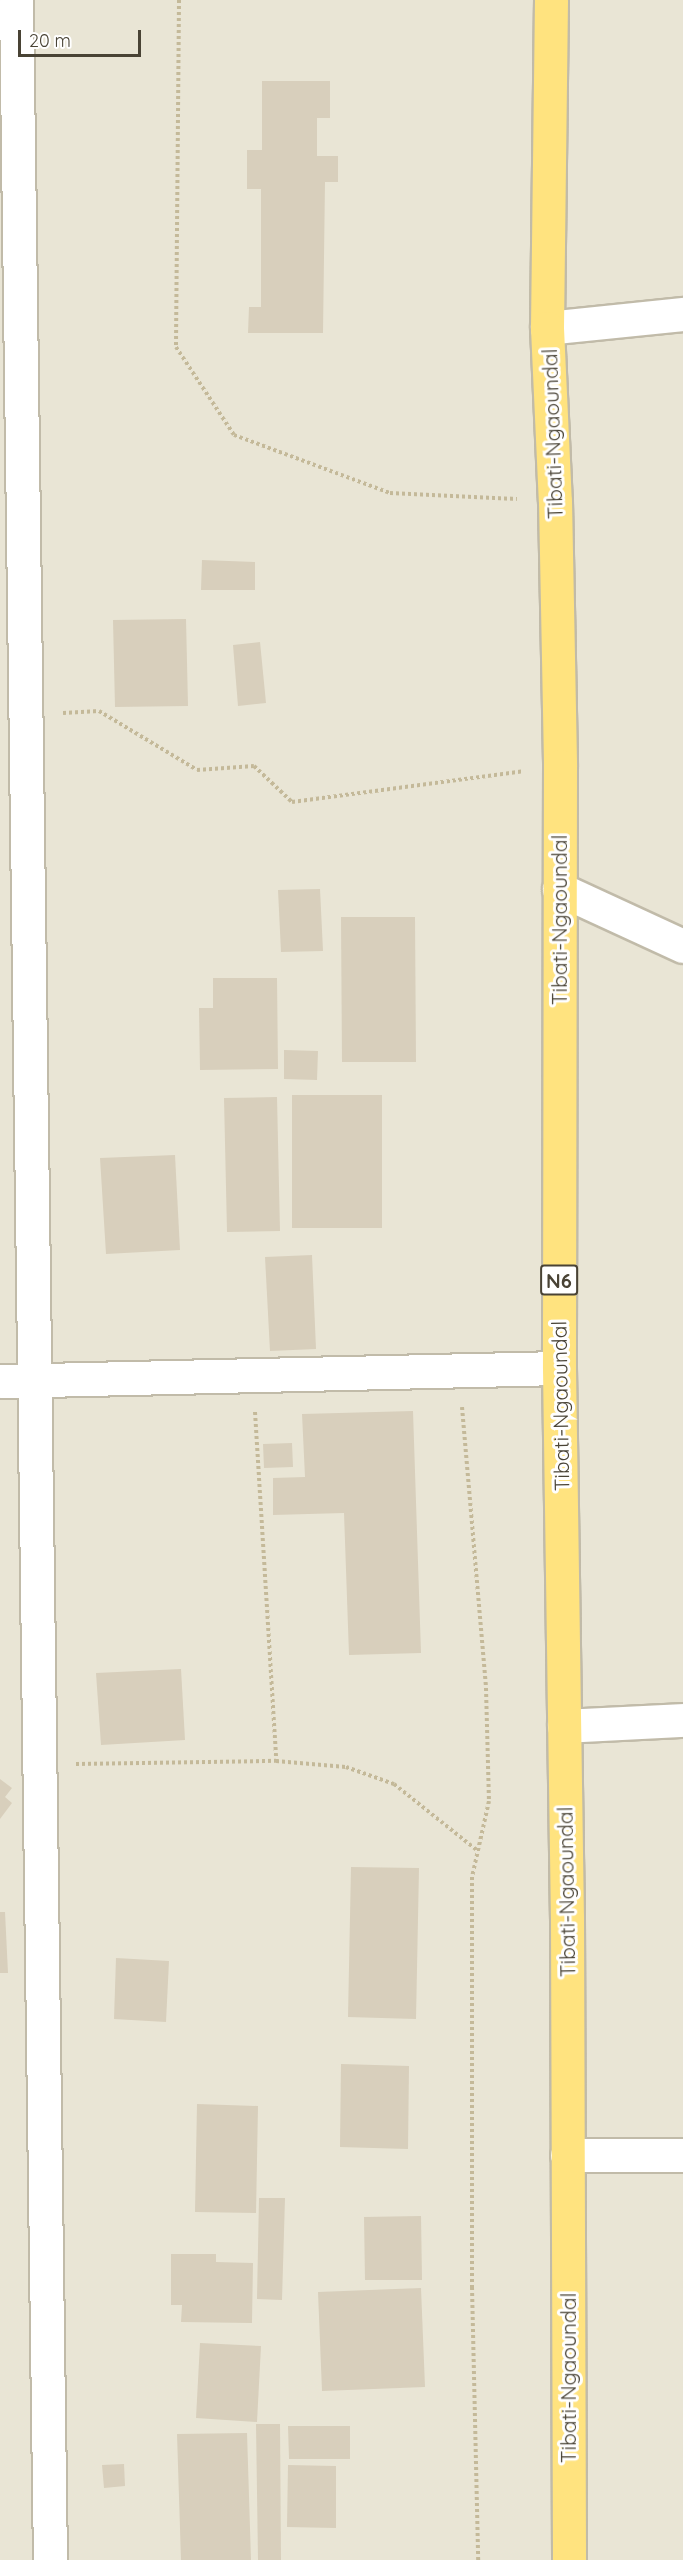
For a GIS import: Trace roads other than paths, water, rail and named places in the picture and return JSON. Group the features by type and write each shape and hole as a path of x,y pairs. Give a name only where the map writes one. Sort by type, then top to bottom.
{"highway":[{"name":"Tibati-Ngaoundal","path":"551,0 547,328 555,501 560,766 560,1368 569,2560"}],"street":[{"path":"16,0 50,2560"},
{"path":"547,328 683,314"},
{"path":"559,889 683,946"},
{"path":"0,1381 560,1368"},
{"path":"564,1726 683,1719"},
{"path":"567,2155 683,2155"}]}
